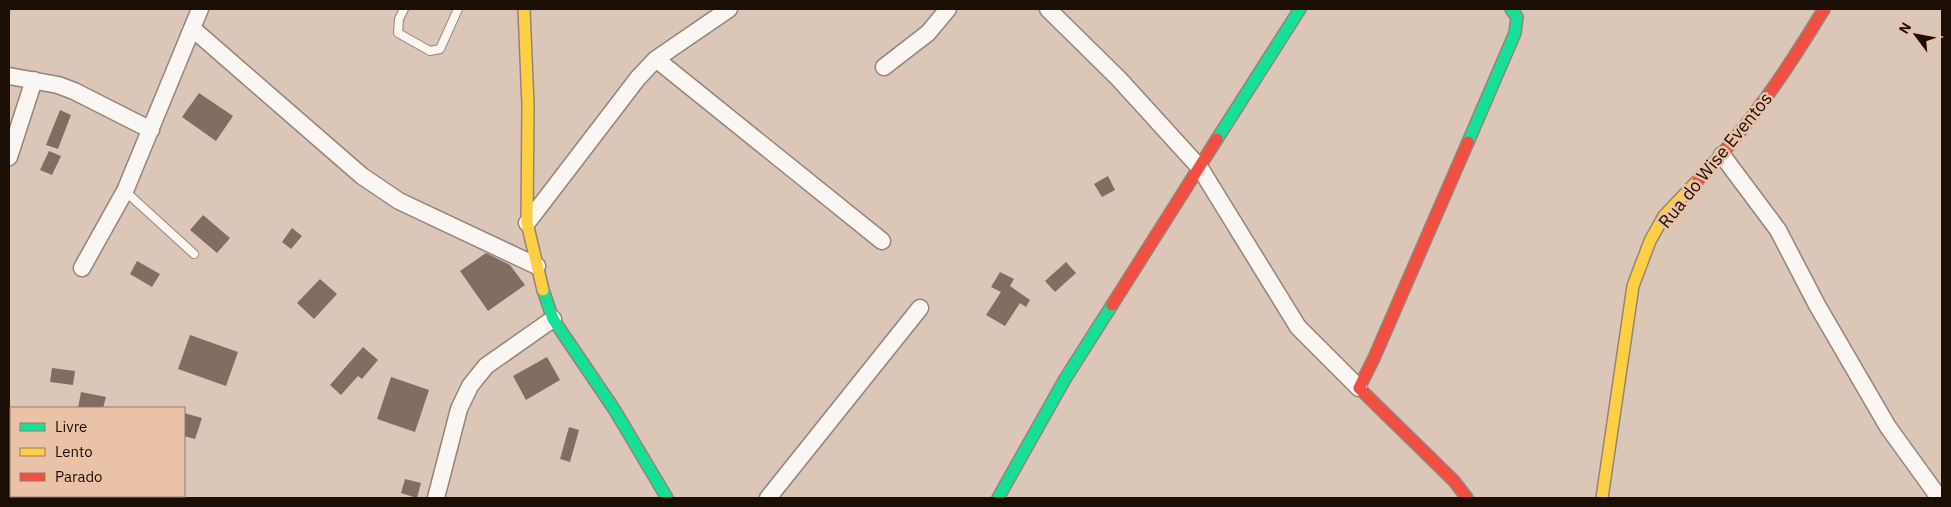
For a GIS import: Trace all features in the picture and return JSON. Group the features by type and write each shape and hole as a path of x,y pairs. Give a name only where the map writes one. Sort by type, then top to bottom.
{"street":[{"path":"82,268 125,191 200,9"},
{"path":"524,9 528,105 527,223 537,266 553,319 614,409 667,498"},
{"path":"527,223 638,78 656,59 729,9"},
{"path":"884,67 928,33 948,9"},
{"path":"1048,9 1119,79 1200,168 1298,327 1454,481 1466,498"},
{"path":"998,498 1065,379 1300,9"},
{"path":"1359,388 1374,358 1516,33 1517,17 1511,9"},
{"name":"Rua do Wise Eventos","path":"1602,498 1633,286 1650,242 1664,216 1722,155 1754,115 1794,59 1824,9"},
{"path":"193,29 362,176 399,201 537,266"},
{"path":"656,59 882,241"},
{"path":"9,76 58,85 74,91 151,130"},
{"path":"9,156 34,80"},
{"path":"1722,155 1778,230 1817,305 1888,427 1935,492"},
{"path":"768,498 920,308"},
{"path":"436,498 458,409 470,386 486,366 553,319"}],"lane":[{"path":"404,9 399,19 398,33 430,50 440,49 458,9"},
{"path":"125,191 194,254"}],"building":[{"path":"199,93 233,116 216,141 182,117"},
{"path":"60,110 71,115 58,149 46,145"},
{"path":"49,151 61,156 52,175 40,170"},
{"path":"1108,176 1115,190 1102,197 1094,184"},
{"path":"203,215 230,238 217,253 190,230"},
{"path":"292,228 302,236 291,249 282,242"},
{"path":"486,253 510,265 525,285 488,311 460,271"},
{"path":"137,261 160,274 152,287 130,274"},
{"path":"1066,262 1076,273 1055,292 1045,281"},
{"path":"1000,272 1014,279 1010,286 1030,300 1026,307 1020,303 1005,326 986,315 1001,292 991,287"},
{"path":"320,279 337,294 314,319 297,303"},
{"path":"190,335 238,352 226,386 178,369"},
{"path":"363,347 378,360 362,379 358,376 341,395 330,385"},
{"path":"547,357 560,380 526,400 513,376"},
{"path":"52,368 75,371 73,385 50,382"},
{"path":"391,377 429,390 415,432 377,419"},
{"path":"81,392 106,397 103,407 78,407"},
{"path":"185,413 202,418 195,439 185,436"},
{"path":"569,427 579,430 570,462 560,459"},
{"path":"405,479 421,483 417,498 401,493"}],"traffic: fast":[{"path":"1217,139 1300,9"},
{"path":"1468,142 1515,33 1517,17 1511,9"},
{"path":"543,290 553,319 614,409 667,498"},
{"path":"998,498 1065,379 1112,305"}],"traffic: slow":[{"path":"524,9 528,105 527,223 543,290"},
{"path":"1602,498 1633,286 1650,241 1664,216 1698,180"}],"traffic: jam":[{"path":"1698,180 1734,140 1766,98 1824,9"},
{"path":"1112,305 1217,139"},
{"path":"1467,498 1454,481 1359,388 1374,358 1468,142"}]}
